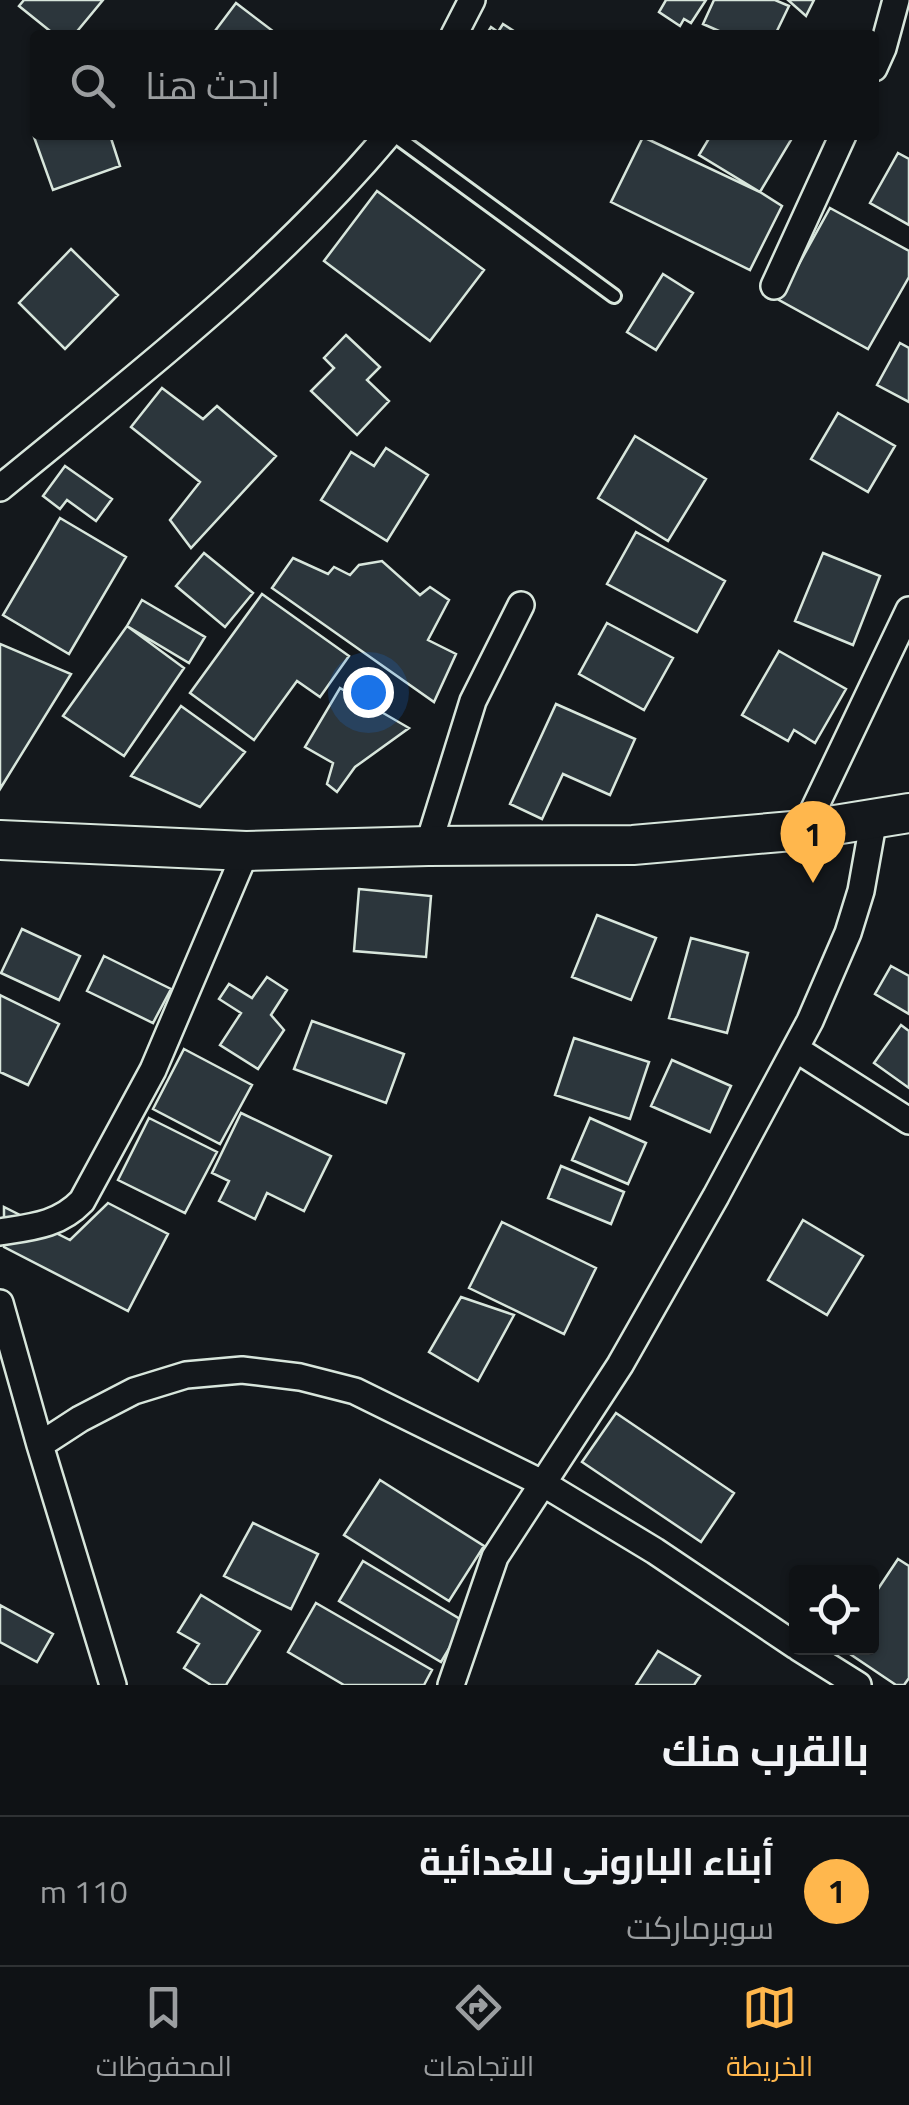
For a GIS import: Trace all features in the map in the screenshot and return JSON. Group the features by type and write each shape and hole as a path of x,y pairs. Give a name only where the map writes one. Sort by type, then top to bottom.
{"street":[{"path":"457,30 472,0"},
{"path":"879,57 896,0"},
{"path":"0,488 212,314 292,239 386,140"},
{"path":"774,286 841,140"},
{"path":"428,846 473,701 521,605"},
{"path":"804,830 909,610"},
{"path":"0,840 246,851 633,845 804,830 892,815"},
{"path":"450,1685 496,1557 620,1365 796,1049 848,933 892,815"},
{"path":"0,1232 36,1228 72,1211 82,1201 153,1070 246,851"},
{"path":"796,1049 909,1122"},
{"path":"0,1303 113,1685"},
{"path":"40,1445 80,1418 134,1391 186,1375 242,1370 300,1377 354,1391 544,1484 789,1641"},
{"path":"811,1655 858,1685"}],"lane":[{"path":"398,140 614,296"}],"building":[{"path":"24,0 103,0 78,30 49,30 19,6"},
{"path":"666,0 706,0 691,23 684,19 680,26 659,12"},
{"path":"714,0 775,0 789,6 777,30 717,30 703,24"},
{"path":"788,0 814,0 806,16"},
{"path":"236,3 271,30 216,30"},
{"path":"35,140 112,140 120,166 53,190"},
{"path":"642,140 649,140 782,206 750,270 611,202"},
{"path":"708,140 791,140 760,192 699,155"},
{"path":"898,153 909,159 909,225 870,203"},
{"path":"377,191 484,270 430,341 324,261"},
{"path":"830,208 909,251 909,277 868,349 779,300"},
{"path":"71,249 118,295 65,349 19,303"},
{"path":"663,274 693,293 656,350 627,332"},
{"path":"346,335 380,367 367,380 389,401 357,435 311,391 334,368 324,358"},
{"path":"900,343 909,348 909,402 877,385"},
{"path":"162,388 203,419 217,406 276,456 191,548 170,520 200,482 131,427"},
{"path":"838,413 895,446 868,492 811,459"},
{"path":"635,436 706,479 668,541 598,498"},
{"path":"386,448 428,475 387,541 321,500 351,452 374,466"},
{"path":"65,466 112,499 96,521 67,500 60,509 43,496"},
{"path":"60,518 126,557 69,654 3,615"},
{"path":"636,532 725,581 697,632 607,584"},
{"path":"204,553 253,593 225,627 176,586"},
{"path":"823,553 880,576 853,645 795,621"},
{"path":"293,558 328,574 334,567 350,575 359,565 382,561 420,595 430,587 449,600 428,640 456,654 434,702 272,588"},
{"path":"262,594 349,656 320,697 297,681 254,740 190,693"},
{"path":"142,600 205,637 189,663 127,626"},
{"path":"607,623 673,658 644,710 579,674"},
{"path":"127,626 184,668 124,756 63,716"},
{"path":"0,644 71,674 0,789"},
{"path":"779,651 846,689 815,743 794,730 788,741 742,715"},
{"path":"340,688 409,728 355,767 337,792 327,784 333,763 305,747"},
{"path":"556,704 635,739 610,795 563,774 542,819 510,804"},
{"path":"181,706 245,752 200,807 131,776"},
{"path":"359,889 431,896 426,957 354,951"},
{"path":"597,915 656,938 631,1000 572,977"},
{"path":"22,929 80,956 59,1000 1,973"},
{"path":"691,938 748,953 727,1033 669,1018"},
{"path":"104,956 171,989 153,1023 87,991"},
{"path":"891,966 909,976 909,1014 875,994"},
{"path":"267,977 287,990 271,1015 284,1030 258,1069 220,1045 241,1013 219,999 229,984 252,998"},
{"path":"0,995 59,1024 28,1085 0,1072"},
{"path":"312,1021 404,1054 386,1103 294,1069"},
{"path":"901,1025 909,1031 909,1088 874,1063"},
{"path":"574,1038 649,1062 630,1119 555,1095"},
{"path":"184,1049 252,1085 220,1144 153,1109"},
{"path":"672,1060 731,1086 710,1132 651,1106"},
{"path":"241,1113 331,1156 304,1211 267,1193 255,1219 219,1201 229,1181 212,1173"},
{"path":"149,1118 217,1152 185,1213 118,1180"},
{"path":"590,1118 646,1143 628,1184 572,1160"},
{"path":"561,1166 624,1192 611,1224 548,1198"},
{"path":"108,1203 168,1234 128,1311 4,1247 4,1207 70,1240"},
{"path":"803,1220 863,1256 827,1315 768,1280"},
{"path":"502,1222 596,1268 564,1334 469,1288"},
{"path":"461,1297 514,1315 478,1381 429,1352"},
{"path":"616,1413 734,1493 701,1542 582,1462"},
{"path":"380,1480 484,1546 449,1601 344,1535"},
{"path":"253,1523 318,1554 291,1609 224,1576"},
{"path":"898,1559 909,1566 909,1678 904,1685 896,1685 851,1655 879,1655 879,1588"},
{"path":"363,1561 465,1622 441,1662 339,1601"},
{"path":"201,1595 260,1631 226,1685 211,1685 184,1668 199,1644 178,1632"},
{"path":"316,1603 432,1670 424,1685 344,1685 288,1652"},
{"path":"0,1605 53,1634 37,1662 0,1642"},
{"path":"658,1651 700,1676 694,1685 636,1685"}],"place":[{"name":"أبناء البارونى للغدائية","path":"813,883"}]}
